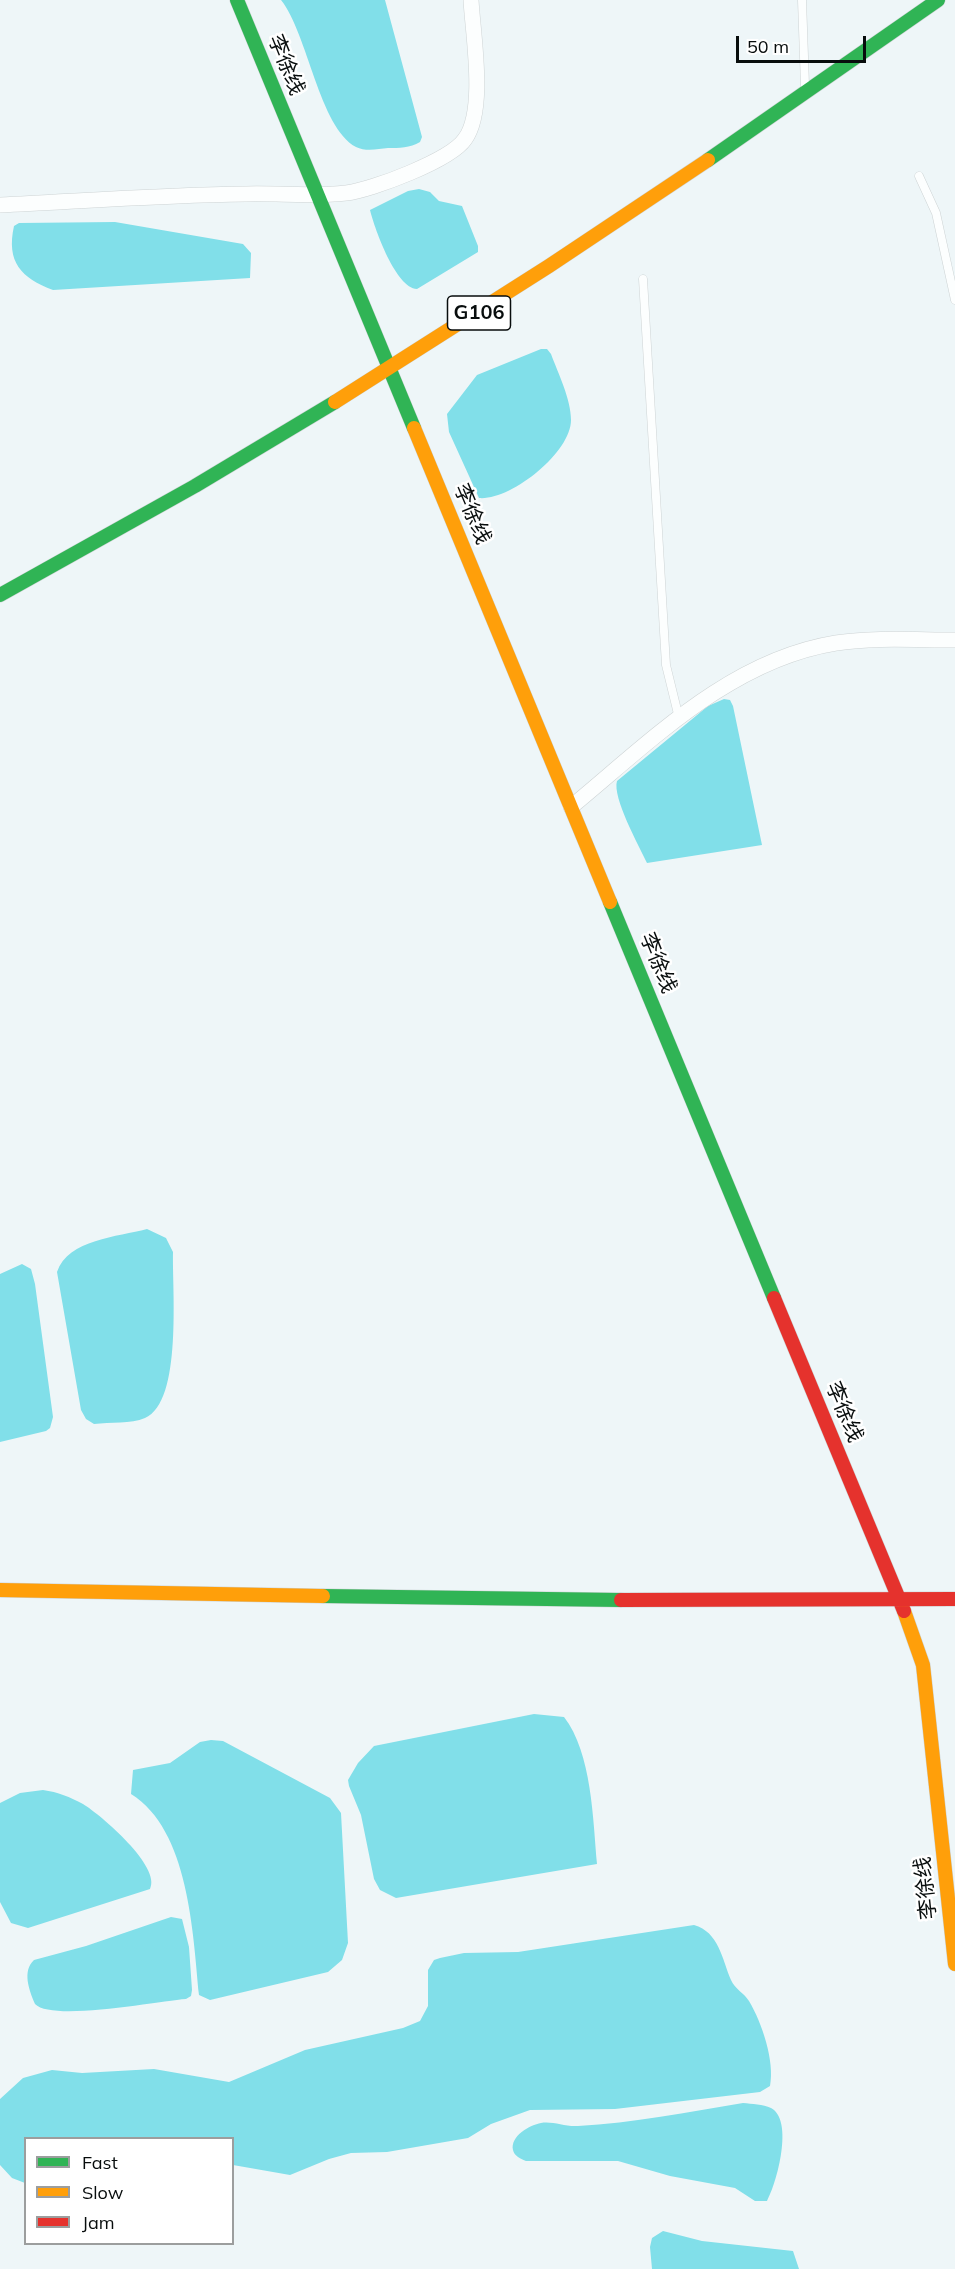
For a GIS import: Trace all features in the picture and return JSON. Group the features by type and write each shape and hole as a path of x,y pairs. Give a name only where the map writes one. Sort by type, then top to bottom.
{"main road":[{"name":"李徐线","path":"237,0 899,1599 923,1665 955,1964"},
{"name":"G106","path":"0,595 228,467 389,369 485,308 806,93 938,0"},
{"path":"0,1590 555,1600 955,1599"}],"street":[{"path":"0,204 246,194 348,193 396,178 451,153 465,140 473,124 476,85 471,0"},
{"path":"571,807 703,699 732,681 814,648 859,641 955,640"}],"lane":[{"path":"802,0 806,93"},
{"path":"919,176 936,213 955,300"},
{"path":"643,279 666,665 680,718"}],"water":[{"path":"281,0 385,0 422,137 420,142 404,147 368,150 356,147 343,136 323,101 299,34"},
{"path":"419,189 430,192 439,201 462,206 478,246 478,252 417,289 409,286 394,269 376,231 370,210 408,191"},
{"path":"115,222 243,244 251,253 250,278 53,290 24,274 14,259 12,239 14,226 19,223"},
{"path":"541,349 547,349 551,354 567,395 571,420 568,433 561,447 550,460 522,483 492,497 479,498 449,432 447,414 477,375"},
{"path":"724,699 730,700 733,706 762,845 647,863 622,809 618,798 617,781 708,706"},
{"path":"147,1229 166,1238 173,1252 173,1342 165,1390 157,1408 145,1418 127,1422 94,1424 86,1419 81,1410 57,1272 72,1252 83,1246 109,1237"},
{"path":"22,1264 31,1269 35,1284 53,1417 50,1428 46,1431 0,1442 0,1274"},
{"path":"534,1714 564,1717 573,1732 586,1768 590,1788 597,1864 396,1898 380,1890 374,1879 361,1815 349,1786 348,1780 358,1763 374,1746"},
{"path":"223,1741 330,1798 341,1813 348,1943 342,1960 328,1972 210,2000 199,1995 190,1914 176,1857 165,1832 150,1810 131,1794 133,1770 170,1763 200,1742"},
{"path":"43,1790 64,1795 83,1804 128,1842 147,1868 151,1879 150,1889 28,1928 11,1923 0,1902 0,1803 20,1793"},
{"path":"171,1917 182,1919 189,1947 191,1996 186,1999 83,2011 45,2009 35,2004 27,1975 30,1964 34,1960 86,1946"},
{"path":"694,1925 702,1929 719,1947 733,1983 749,2001 758,2020 771,2065 770,2086 760,2092 615,2109 530,2110 491,2124 468,2138 387,2152 351,2153 329,2159 290,2175 234,2165 234,2137 24,2137 24,2183 12,2178 0,2165 0,2099 23,2078 52,2070 82,2073 154,2069 229,2082 305,2050 403,2028 420,2021 428,2006 428,1970 434,1960 464,1953 518,1952"},
{"path":"743,2103 771,2108 778,2115 781,2125 779,2167 767,2201 755,2201 735,2188 670,2176 618,2161 526,2161 516,2156 513,2150 518,2136 532,2126 541,2123 573,2126 599,2125"},
{"path":"663,2231 702,2241 793,2251 799,2269 652,2269 650,2247 652,2238"}],"traffic: fast":[{"path":"237,0 414,428"},
{"path":"708,160 938,0"},
{"path":"0,595 195,486 335,402"},
{"path":"610,902 774,1298"},
{"path":"323,1596 621,1600"}],"traffic: slow":[{"path":"335,402 549,266 708,160"},
{"path":"414,428 610,902"},
{"path":"0,1590 323,1596"},
{"path":"904,1611 923,1665 955,1964"}],"traffic: jam":[{"path":"774,1298 904,1611"},
{"path":"621,1600 955,1599"}]}
